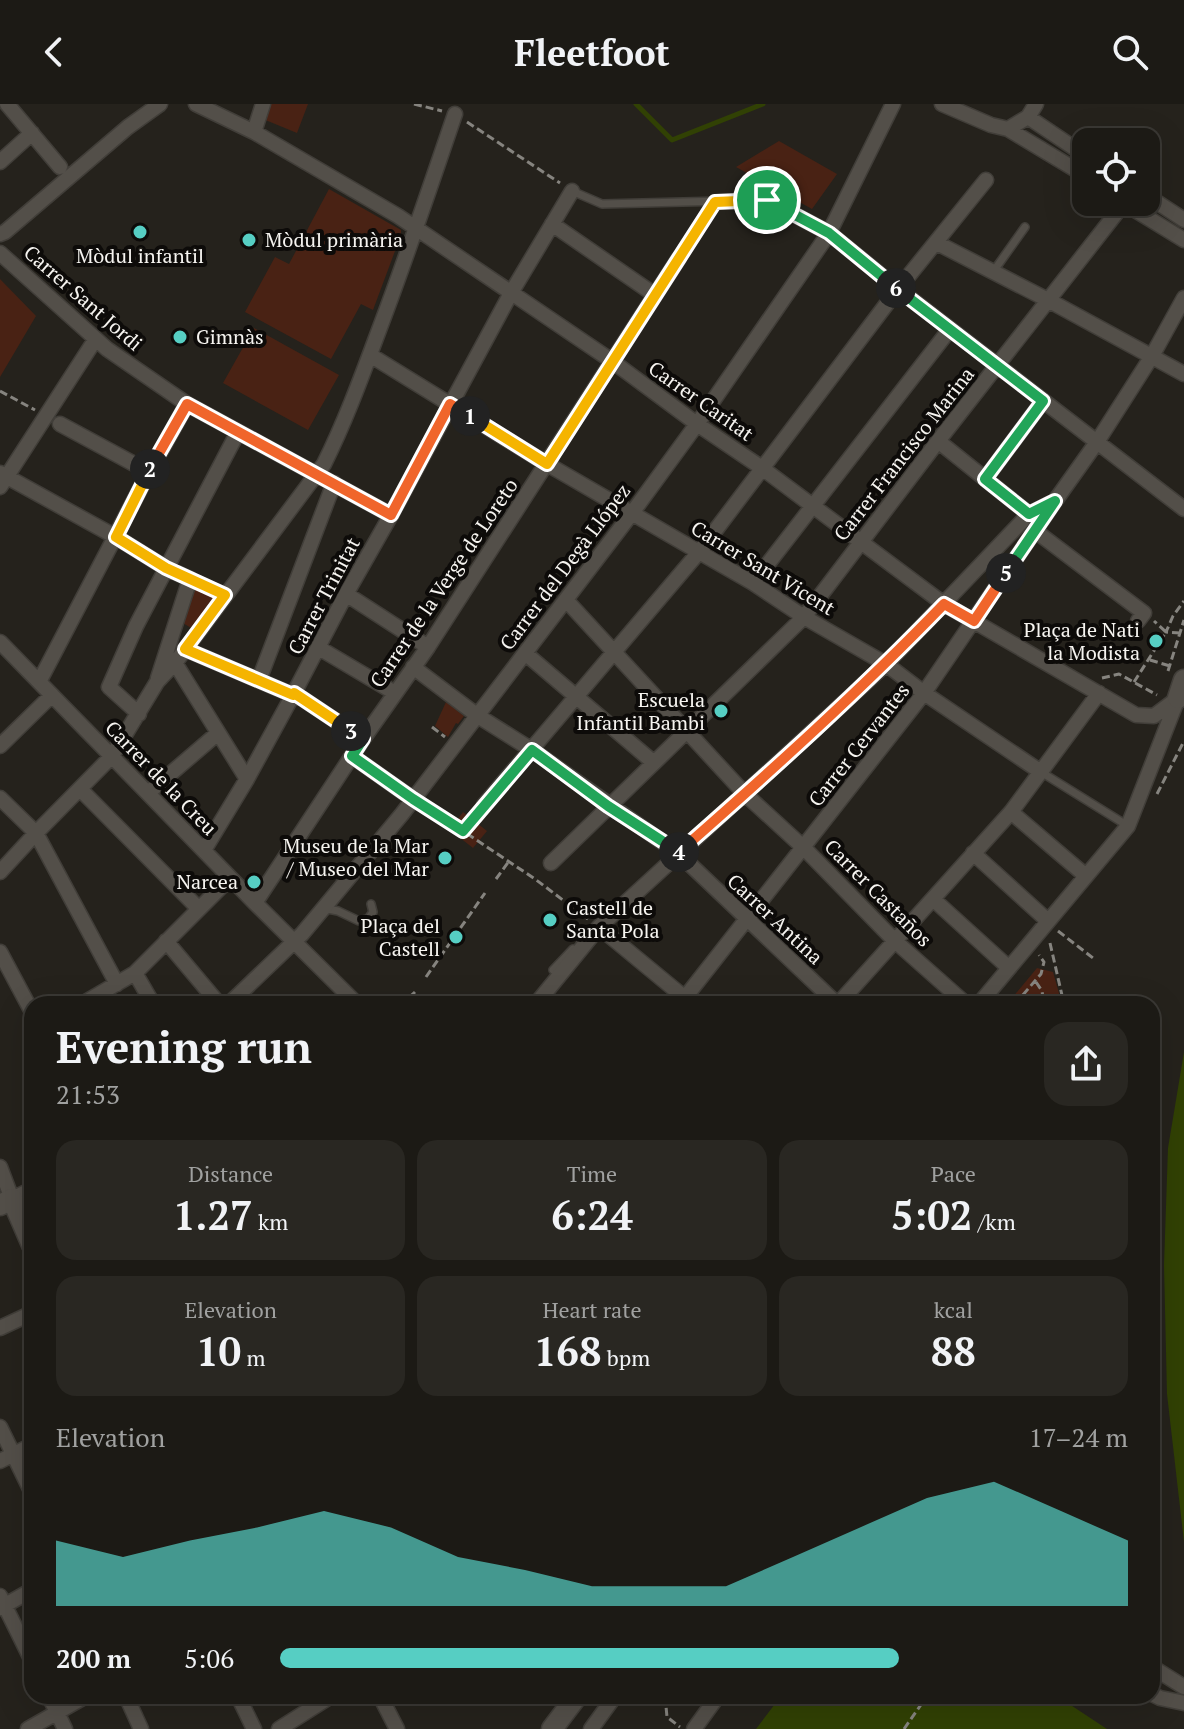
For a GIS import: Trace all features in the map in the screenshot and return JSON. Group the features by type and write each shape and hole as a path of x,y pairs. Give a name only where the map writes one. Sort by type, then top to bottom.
{"street":[{"path":"7,104 60,167"},
{"path":"12,264 3,245 5,231 128,127 160,104"},
{"name":"Carrer Caritat","path":"196,104 254,132 416,228 612,361 944,604 1136,715 1154,716 1172,681"},
{"path":"254,132 263,104"},
{"name":"Carrer del Degà Llópez","path":"237,996 317,917 478,716 632,513 829,233 893,104"},
{"path":"886,120 904,104"},
{"path":"942,104 1008,129 1072,168"},
{"path":"1008,129 1028,117 1036,104"},
{"path":"157,682 175,663 317,475 342,428 455,114"},
{"path":"1028,117 1072,147"},
{"path":"0,162 32,133"},
{"path":"484,805 699,552 898,289 986,180"},
{"name":"Carrer Trinitat","path":"204,850 294,694 511,293 572,191"},
{"path":"767,200 829,233 1184,509"},
{"path":"1160,204 1184,220"},
{"name":"Carrer Francisco Marina","path":"551,863 804,617 1115,216"},
{"path":"1145,216 1184,240"},
{"path":"552,224 655,295"},
{"path":"937,243 1184,374"},
{"name":"Carrer Sant Jordi","path":"0,253 95,340 187,404 391,515"},
{"name":"Carrer de la Verge de Loreto","path":"255,903 428,647 679,258"},
{"name":"Carrer Cervantes","path":"690,996 924,693 1097,442 1152,356 1184,298"},
{"path":"753,583 950,329"},
{"path":"0,872 112,756 157,682 190,579 2,479 95,340"},
{"name":"Carrer Sant Vicent","path":"370,355 547,464 886,664 1041,772"},
{"path":"985,479 1043,401"},
{"path":"39,682 187,404"},
{"path":"60,424 149,472"},
{"path":"139,714 109,687 136,626 238,432"},
{"path":"938,441 1029,514"},
{"path":"259,680 334,483"},
{"path":"543,996 599,927 886,664 1029,514 1055,501"},
{"path":"1042,536 1144,613 1144,619"},
{"path":"346,594 428,647"},
{"name":"Carrer Castaños","path":"566,600 745,794 804,848 895,941 957,996"},
{"name":"Carrer de la Creu","path":"0,642 349,996"},
{"path":"319,648 395,693"},
{"path":"185,649 294,694 363,739"},
{"path":"525,653 653,762"},
{"path":"175,663 247,779"},
{"name":"Carrer Antina","path":"413,667 478,716 532,750 678,853 829,996"},
{"path":"986,996 1009,968 1053,926 1086,876 1128,826 1172,681"},
{"path":"845,996 1011,812 1096,691"},
{"path":"0,746 52,695"},
{"path":"148,793 218,733"},
{"path":"352,756 413,799"},
{"path":"80,789 199,909"},
{"path":"0,798 36,833 117,984"},
{"path":"1011,812 1086,876"},
{"path":"973,853 1053,926"},
{"path":"96,996 135,973 230,878"},
{"path":"933,899 1009,968"},
{"path":"599,927 678,996"},
{"path":"166,941 212,996"},
{"path":"0,952 7,980 24,1002"},
{"path":"135,973 148,996"},
{"path":"0,1167 6,1202 24,1232"},
{"path":"6,1202 24,1193"},
{"path":"0,1328 24,1317"},
{"path":"0,1427 7,1458 24,1482"},
{"path":"24,1593 2,1603 24,1646"},
{"path":"1160,1672 1184,1687"},
{"path":"1160,1698 1184,1703"},
{"path":"53,1704 65,1729"},
{"path":"28,1729 72,1704"},
{"path":"130,1704 141,1729"},
{"path":"242,1704 254,1729"},
{"path":"279,1729 318,1704"},
{"path":"384,1704 397,1729"},
{"path":"552,1729 571,1704"},
{"path":"591,1729 609,1704"},
{"path":"694,1729 712,1704"}],"lane":[{"path":"572,191 602,204 767,200"},
{"name":"Carrer de la Verge de Loreto","path":"679,258 715,202"},
{"path":"993,272 1025,227"},
{"name":"Carrer Sant Vicent","path":"1041,772 1128,826"},
{"path":"317,917 328,909 359,921 368,919 373,912 371,904"},
{"path":"553,970 588,933 599,927"}],"path":[{"path":"414,104 455,114 572,191"},
{"path":"0,391 45,415"},
{"path":"1134,682 1183,604"},
{"path":"1144,619 1166,632 1180,633"},
{"path":"1096,691 1100,678 1119,674 1160,697 1172,681 1184,620"},
{"path":"1149,660 1172,681"},
{"path":"432,727 449,740"},
{"path":"413,799 509,861 599,927"},
{"path":"463,831 484,805"},
{"path":"496,879 509,861"},
{"path":"426,977 485,893"},
{"path":"1053,926 1093,958"},
{"path":"1050,942 1062,996"},
{"path":"1022,996 1044,970 1044,962 1039,955"},
{"path":"1035,981 1043,996"},
{"path":"411,996 415,992"},
{"path":"666,1704 667,1717 684,1729"},
{"path":"904,1729 921,1704"}],"shaded area":[{"path":"269,104 308,104 297,133 263,119"},
{"path":"779,141 837,174 812,209 736,167"},
{"path":"329,189 401,230 373,310 361,304 331,359 245,312 275,257 289,264"},
{"path":"0,279 36,316 0,377"},
{"path":"254,328 339,375 308,430 223,383"},
{"path":"190,579 225,595 198,632 176,619"},
{"path":"446,702 464,716 448,737 435,726"},
{"path":"463,812 487,831 473,848 450,830"},
{"path":"1037,968 1053,972 1060,996 1014,996"},
{"path":"1184,1052 1184,1542 1167,1394 1164,1265 1168,1148"},
{"path":"775,1704 1069,1704 1107,1729 756,1729"}],"waterway":[{"path":"636,104 672,140 763,104"}],"place":[{"name":"Mòdul infantil","path":"140,232"},
{"name":"Mòdul primària","path":"249,240"},
{"name":"Gimnàs","path":"180,337"},
{"name":"Plaça de Nati la Modista","path":"1156,641"},
{"name":"Escuela Infantil Bambi","path":"721,711"},
{"name":"Museu de la Mar / Museo del Mar","path":"445,858"},
{"name":"Narcea","path":"254,882"},
{"name":"Castell de Santa Pola","path":"550,920"},
{"name":"Plaça del Castell","path":"456,937"}],"route":[{"path":"767,200 829,233 1043,401 985,479 1029,514 1055,501 974,621 944,604 886,664 678,853 532,750 463,831 352,756 363,739 294,693 185,649 225,595 166,568 116,537 187,404 391,515 450,404 547,464 715,202 767,200"}]}
